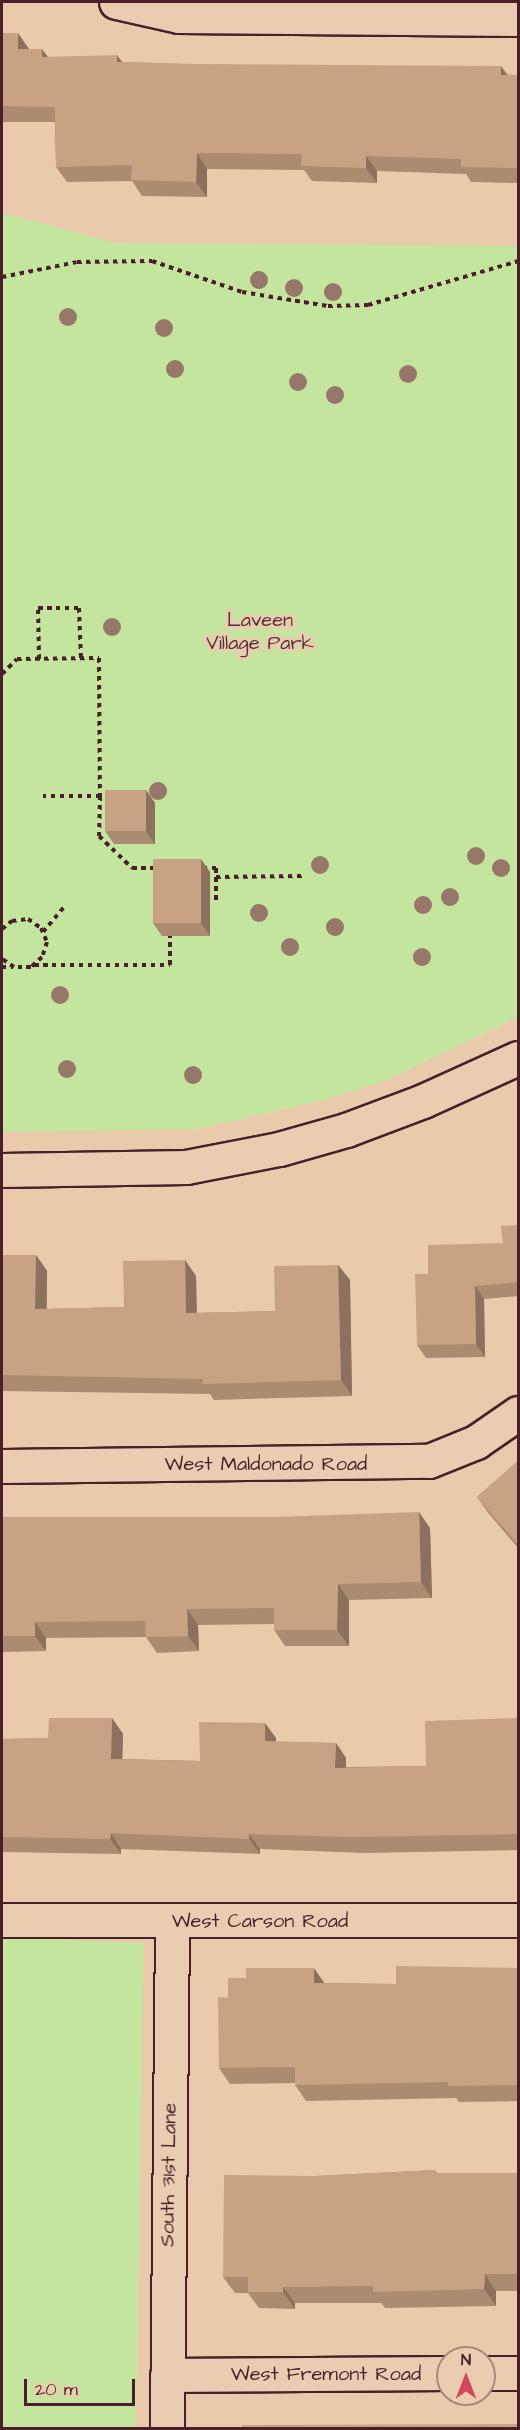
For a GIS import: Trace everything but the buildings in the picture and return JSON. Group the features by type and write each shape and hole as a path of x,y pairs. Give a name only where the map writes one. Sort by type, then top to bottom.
{"street":[{"path":"116,2 179,16 519,19"},
{"path":"2,1170 186,1167 279,1149 346,1130 423,1101 519,1058"},
{"name":"West Maldonado Road","path":"2,1466 429,1461 476,1442 519,1413"},
{"name":"West Carson Road","path":"2,1920 519,1920"},
{"name":"South 31st Lane","path":"167,2428 172,1921"},
{"name":"West Fremont Road","path":"167,2375 436,2373"},
{"path":"496,2373 519,2373"}],"path":[{"path":"2,277 77,262 152,261 242,292 328,306 368,305 519,261"},
{"path":"39,659 38,608 80,608 81,658"},
{"path":"2,674 17,659 99,658 99,836 132,868 168,868"},
{"path":"44,796 100,796"},
{"path":"192,868 216,868 216,903"},
{"path":"216,877 304,876"},
{"path":"44,932 65,906"},
{"path":"2,926 20,918 28,919 44,932 46,950 34,965"},
{"path":"2,967 170,965 170,936"},
{"path":"2,958 14,967"}],"green space":[{"name":"Laveen Village Park","path":"2,213 116,243 518,246 518,1017 385,1081 320,1101 197,1129 2,1132"},
{"path":"2,1937 144,1943 136,2428 2,2428"}]}
